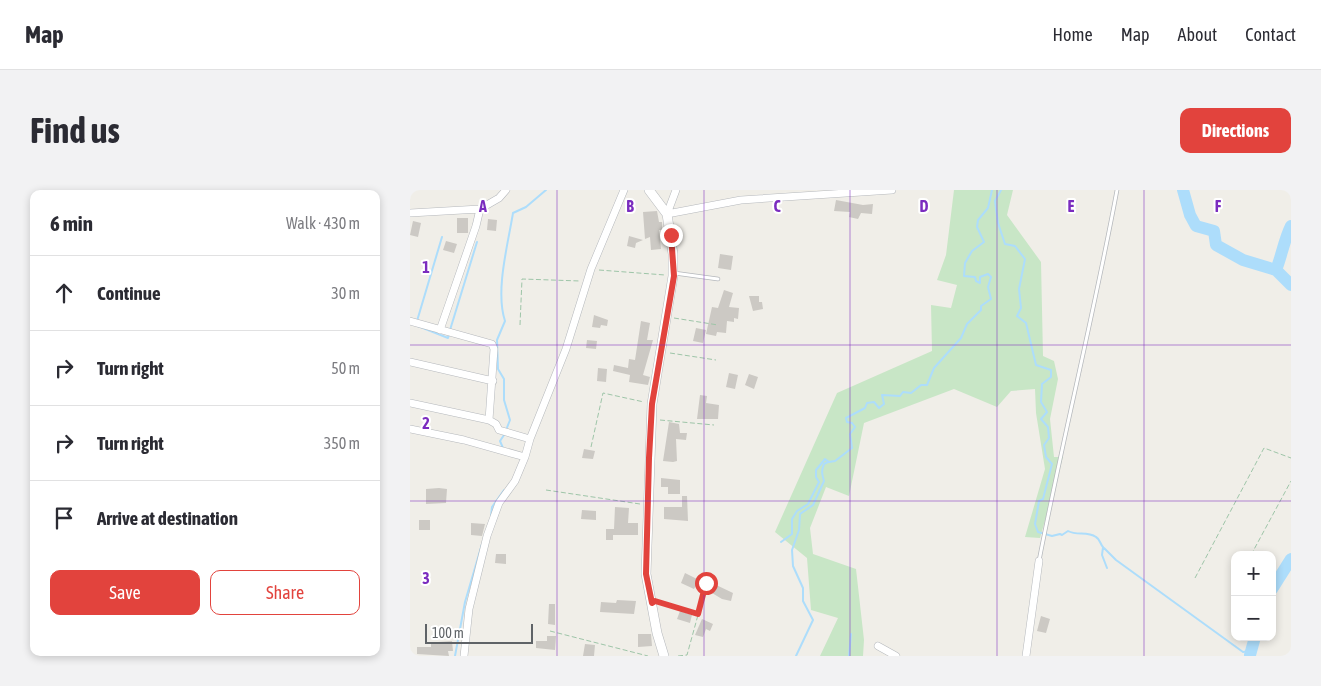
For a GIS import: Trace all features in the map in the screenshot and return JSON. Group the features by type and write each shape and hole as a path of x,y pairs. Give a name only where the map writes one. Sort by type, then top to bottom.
{"street":[{"path":"410,213 480,209 499,198 506,190"},
{"path":"464,656 469,608 487,536 498,503 515,481 525,457 530,439 566,348 591,269 624,190"},
{"path":"649,190 667,214"},
{"path":"664,656 657,633 646,574 652,404 662,352 673,274 667,214 676,190"},
{"path":"667,214 741,200 892,190"},
{"path":"440,330 473,235 480,209"},
{"path":"410,321 492,344 494,349 490,420"},
{"path":"410,362 493,381"},
{"path":"410,403 490,420 496,424 499,430 530,439"},
{"path":"410,429 464,440 525,457"},
{"path":"1026,656 1039,561"},
{"path":"878,646 896,656"}],"lane":[{"path":"1039,561 1060,448 1117,190"},
{"path":"673,274 718,279"}],"path":[{"path":"591,269 673,274"},
{"path":"520,324 522,279 587,282"},
{"path":"667,317 718,325"},
{"path":"662,352 716,360"},
{"path":"591,447 603,393 652,404"},
{"path":"652,420 714,425"},
{"path":"1195,578 1264,448 1291,458"},
{"path":"1253,551 1291,480"},
{"path":"546,490 648,505"},
{"path":"678,656 686,655 706,583"},
{"path":"652,603 655,601 676,606 698,614"},
{"path":"550,631 648,656"}],"green space":[{"path":"954,190 1013,190 1007,215 1041,262 1043,356 1054,361 1058,379 1050,419 1054,457 1063,457 1040,538 1025,537 1045,469 1036,413 1035,389 1011,391 997,407 954,389 864,423 849,496 826,487 810,528 813,554 856,569 864,640 863,656 820,656 838,618 811,610 807,558 775,532 837,393 932,351 931,305 951,308 957,285 937,280 946,255"}],"building":[{"path":"836,200 863,205 873,204 872,214 861,213 858,219 849,217 850,212 834,211"},
{"path":"657,211 659,222 662,222 662,230 659,230 661,249 651,250 650,237 645,239 643,212"},
{"path":"457,218 468,218 468,233 457,233"},
{"path":"488,219 497,220 496,231 487,230"},
{"path":"413,221 421,223 418,237 410,235"},
{"path":"629,236 643,240 636,243 635,248 627,246"},
{"path":"446,241 457,244 454,253 443,250"},
{"path":"720,254 733,256 731,270 718,268"},
{"path":"724,290 733,293 729,307 739,308 738,319 734,318 734,322 727,321 726,333 717,332 716,336 706,334 712,307 718,308"},
{"path":"749,296 759,296 759,302 762,302 763,309 753,311"},
{"path":"594,315 608,320 607,326 601,325 600,328 592,327"},
{"path":"641,321 650,323 647,340 653,340 643,375 650,377 648,385 629,382 630,375 613,371 614,365 628,368 629,359 635,360"},
{"path":"696,328 706,330 703,343 693,341"},
{"path":"587,340 597,341 596,349 586,348"},
{"path":"598,368 607,369 606,382 597,381"},
{"path":"729,373 738,375 735,389 726,387"},
{"path":"749,374 758,377 754,389 745,385"},
{"path":"700,395 707,396 706,403 719,405 718,419 697,419"},
{"path":"669,422 679,424 680,433 687,433 686,440 676,439 677,461 673,462 663,461"},
{"path":"584,449 595,451 593,459 582,458"},
{"path":"661,478 680,480 680,494 668,494 668,487 661,487"},
{"path":"426,489 447,489 446,503 426,504"},
{"path":"682,496 687,496 688,521 664,519 664,507 682,507"},
{"path":"615,507 629,508 628,523 638,523 638,535 613,535 613,540 606,540 606,529 614,529"},
{"path":"582,510 596,511 596,520 581,519"},
{"path":"419,520 430,520 430,530 419,530"},
{"path":"471,523 485,524 482,536 471,535"},
{"path":"496,554 506,554 506,564 495,563"},
{"path":"685,573 699,580 694,589 681,583"},
{"path":"712,583 733,593 731,601 722,599 707,590"},
{"path":"617,600 636,601 634,614 600,612 601,602 616,603"},
{"path":"549,604 555,604 555,625 548,624"},
{"path":"680,611 692,615 690,623 677,619"},
{"path":"1041,616 1050,619 1046,633 1037,631"},
{"path":"702,619 713,624 710,631 706,629 703,637 695,635"},
{"path":"638,634 651,634 652,646 638,647"},
{"path":"547,636 556,636 555,650 536,648 536,641 547,641"},
{"path":"452,641 453,651 448,651 449,656 417,654 417,647 431,647 431,644 438,644 438,642"},
{"path":"585,644 595,645 594,656 583,656"}],"waterway":[{"path":"506,430 510,420 504,400 504,379 498,369 497,340 505,321 501,296 506,253 513,213 526,207 546,190"},
{"path":"781,542 792,534 792,519 797,511 808,504 819,482 816,477 816,470 825,459 829,462 835,461 852,448 850,434 855,427 852,423 847,422 846,418 865,408 867,403 874,402 879,408 884,404 882,395 900,396 903,392 911,393 921,385 927,385 934,368 961,338 967,324 981,310 981,306 991,299 988,287 991,277 988,274 980,277 980,283 976,281 975,277 964,276 965,263 972,251 984,242 977,227 978,220 988,208 992,190"},
{"path":"1001,190 995,201 998,223 1005,244 1015,246 1025,259 1019,289 1021,308 1017,316 1026,323 1036,365 1051,370 1051,377 1042,384 1041,402 1047,412 1041,419 1048,427 1049,438 1044,445 1046,457 1052,464 1043,499 1039,501 1035,524 1038,532 1052,536 1062,535 1068,531 1093,535 1103,547 1102,555 1107,568"},
{"path":"1183,190 1190,215 1196,226 1214,231 1216,245 1243,260 1276,270 1291,285"},
{"path":"1276,270 1291,226"},
{"path":"417,321 442,237"},
{"path":"450,330 477,242"},
{"path":"418,326 448,338 449,335"},
{"path":"503,448 500,441 504,435"},
{"path":"796,656 813,620 803,601 803,588 793,566 792,550 799,530 800,514 813,505 824,481 823,466 828,462"},
{"path":"491,516 492,507 504,490"},
{"path":"455,656 465,602 482,544"},
{"path":"1104,548 1116,560 1243,652 1249,651 1250,656"},
{"path":"1276,583 1291,559"},
{"path":"849,656 851,634"},
{"path":"1250,655 1254,641"}],"route":[{"path":"671,235 674,276 652,404 646,574 652,603 655,601 676,606 698,614 706,583"}]}
